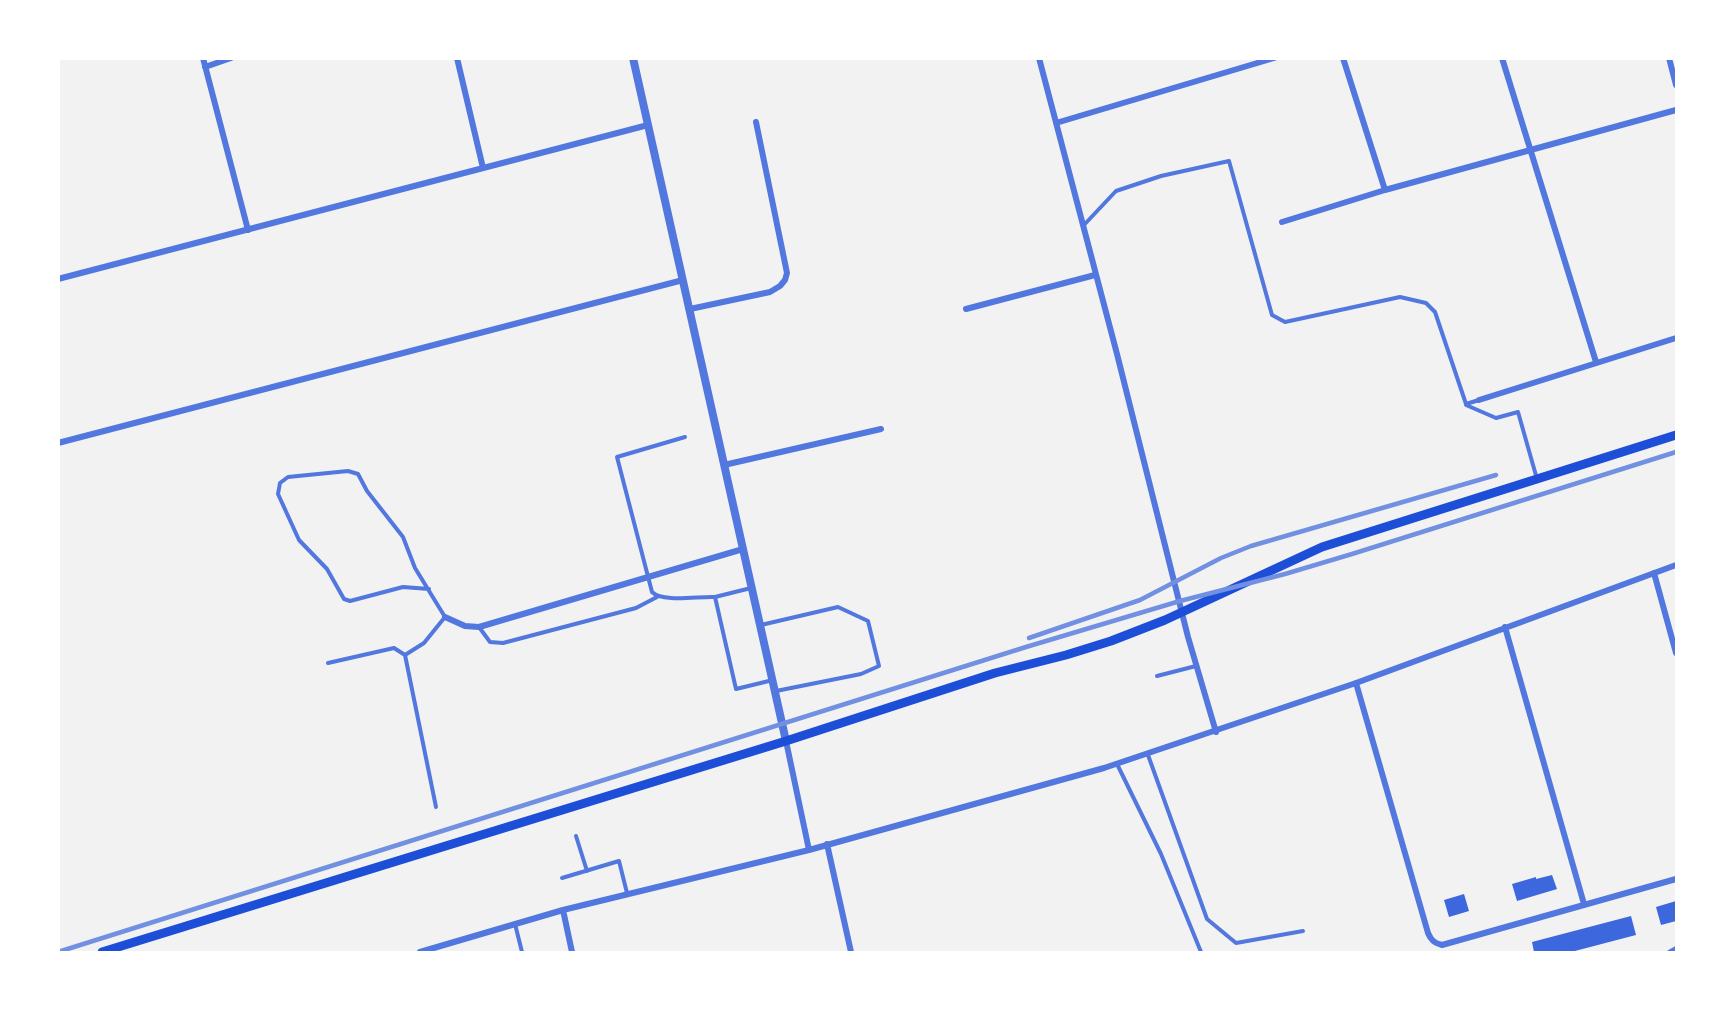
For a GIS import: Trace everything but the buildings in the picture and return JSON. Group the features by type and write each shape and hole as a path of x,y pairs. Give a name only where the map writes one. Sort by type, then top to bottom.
{"main road":[{"path":"102,952 786,741 995,673 1066,655 1182,612 1322,547 1677,435"}],"street":[{"path":"203,58 248,230"},
{"path":"205,67 231,58"},
{"path":"457,58 483,168"},
{"path":"633,58 809,850"},
{"path":"1039,58 1196,666 1216,732"},
{"path":"1056,123 1274,58"},
{"path":"1343,58 1385,190"},
{"path":"1502,58 1596,362"},
{"path":"1669,58 1677,85"},
{"path":"1282,222 1385,190 1677,110"},
{"path":"690,309 770,292 785,280 787,273 756,122"},
{"path":"58,279 648,125"},
{"path":"966,309 1095,274"},
{"path":"58,443 683,280"},
{"path":"1479,400 1677,338"},
{"path":"724,465 880,429"},
{"path":"446,617 465,626 478,627 743,549"},
{"path":"420,952 563,910 809,850 1117,765 1356,683 1677,565"},
{"path":"1654,573 1677,653"},
{"path":"1505,627 1584,904"},
{"path":"1356,683 1428,933 1436,944 1442,945 1677,879"},
{"path":"827,844 851,952"},
{"path":"563,910 572,952"}],"lane":[{"path":"1083,227 1116,191 1161,176 1230,161 1272,315 1285,321 1400,297 1426,303 1435,312 1466,404 1496,418 1518,412 1537,479"},
{"path":"1466,404 1479,400"},
{"path":"657,597 652,592 617,457 685,437"},
{"path":"405,655 424,644 446,617 429,589 415,568 403,537 367,491 358,474 348,471 288,477 280,483 278,494 299,540 327,569 344,599 350,601 403,587 429,589"},
{"path":"478,627 490,642 502,643 636,608 657,597 715,597 752,587"},
{"path":"715,597 736,689 773,680"},
{"path":"760,625 838,607 868,621 879,666 861,674 775,692"},
{"path":"328,663 394,648 405,655 436,807"},
{"path":"1157,676 1196,666"},
{"path":"1148,755 1207,919 1236,943 1303,930"},
{"path":"1117,765 1161,854 1201,952"},
{"path":"576,836 587,871"},
{"path":"562,878 619,861 627,893"},
{"path":"515,924 522,952"},
{"path":"1670,952 1677,948"}],"railway":[{"path":"58,952 1026,647 1180,601 1352,554 1676,452"},
{"path":"1029,638 1140,600 1221,558 1251,546 1496,475"}]}
